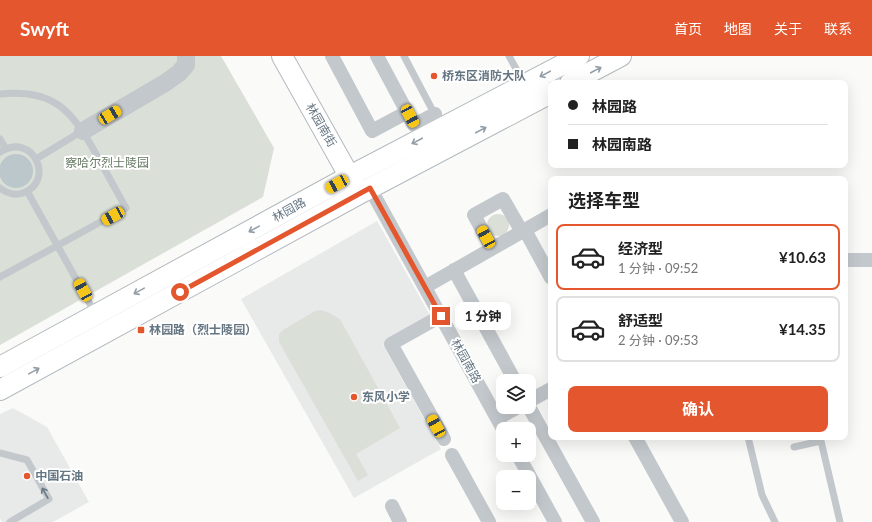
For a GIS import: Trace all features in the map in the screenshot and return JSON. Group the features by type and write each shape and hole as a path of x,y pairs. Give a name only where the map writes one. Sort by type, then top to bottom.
{"main road":[{"name":"林园南街","path":"283,56 360,186"},
{"name":"林园路","path":"0,390 360,186 444,132 525,85 579,56"},
{"path":"576,80 621,56"},
{"name":"林园路","path":"444,132 548,94"},
{"name":"林园路","path":"0,367 96,315 360,186"}],"street":[{"path":"83,131 175,76 186,65 186,56"},
{"path":"332,56 372,131 400,116"},
{"path":"377,56 414,125 444,132"},
{"name":"林园南路","path":"360,186 425,286 500,422"},
{"path":"492,248 474,215 503,199 548,273"},
{"path":"425,286 548,217"},
{"path":"848,260 872,260"},
{"path":"454,270 511,374"},
{"path":"441,316 391,344 444,439"},
{"path":"536,397 548,391"},
{"path":"503,422 511,414"},
{"path":"533,414 593,522"},
{"path":"636,440 682,522"},
{"path":"452,455 489,522"},
{"path":"522,462 554,522"},
{"path":"392,506 400,522"}],"lane":[{"path":"404,56 444,132"},
{"path":"509,56 525,85"},
{"path":"0,94 18,92 38,95 57,104 73,117 83,131 126,208 0,277"},
{"path":"36,159 83,131"},
{"path":"0,139 3,151 15,146 30,151 39,164 40,172 38,180 27,192 12,194 5,192 0,188"},
{"path":"27,192 96,315"},
{"path":"749,440 762,495 775,522"},
{"path":"794,447 822,441 840,522"},
{"path":"0,453 27,460 49,499 10,522"}],"shaded area":[{"path":"13,154 19,154 23,155 30,161 33,171 32,178 26,185 19,188 13,188 9,187 2,181 -1,174 -1,168 0,164 6,157"},
{"name":"东风小学","path":"377,221 431,317 383,345 441,449 354,498 241,299"},
{"path":"13,408 47,427 89,502 53,522 2,522 0,518 0,414"}],"green space":[{"name":"察哈尔烈士陵园","path":"0,56 221,56 274,148 263,197 0,345"},
{"path":"498,214 502,215 508,221 508,229 502,235 498,236 494,235 488,229 487,225 488,221 494,215"},
{"path":"321,310 340,319 400,428 356,454 368,475 358,481 279,342 279,334 283,330 315,311"}],"place":[{"name":"桥东区消防大队","path":"434,76"},
{"name":"林园路（烈士陵园）","path":"141,330"},
{"name":"东风小学","path":"354,397"},
{"name":"中国石油","path":"27,476"}],"route":[{"path":"180,292 370,188 441,316"}]}
